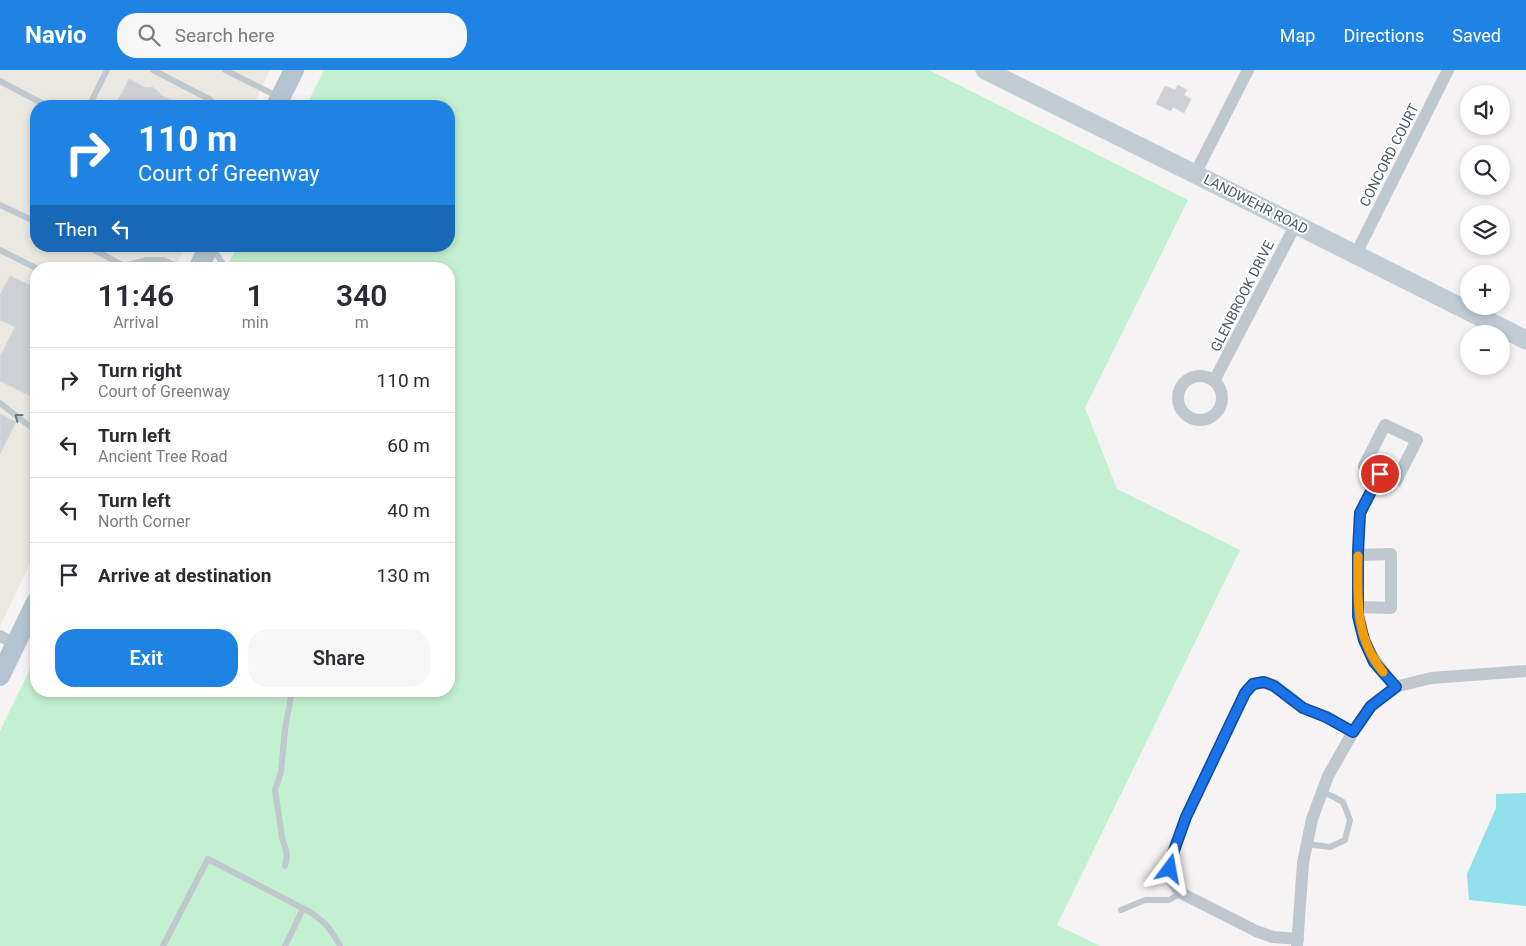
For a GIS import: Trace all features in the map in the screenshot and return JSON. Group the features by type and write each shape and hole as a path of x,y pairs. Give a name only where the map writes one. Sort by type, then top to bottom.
{"main road":[{"path":"279,100 294,70"},
{"name":"LANDWEHR ROAD","path":"985,70 1526,340"},
{"path":"0,676 8,640 30,610"}],"street":[{"path":"1196,174 1248,70"},
{"name":"CONCORD COURT","path":"1356,254 1448,70"},
{"name":"GLENBROOK DRIVE","path":"1214,381 1296,224"},
{"path":"1385,425 1417,440 1396,481 1380,474 1364,466 1385,425"},
{"path":"1380,474 1360,513 1358,616 1364,640 1374,662 1396,687"},
{"path":"1358,555 1391,554 1392,608 1358,607"},
{"path":"1353,732 1326,717 1303,708 1274,686 1264,682 1253,684 1245,693 1205,776 1186,817 1172,856 1170,869 1172,881 1181,892 1256,931 1297,942 1303,863 1312,819 1328,776 1353,732 1371,706 1396,687 1431,678 1526,671"}],"lane":[{"path":"92,100 107,70"},
{"path":"153,70 211,100"},
{"path":"225,70 275,100"},
{"path":"0,81 36,100"},
{"path":"0,205 30,219"},
{"path":"0,259 2,251 30,265"},
{"path":"97,252 116,262"},
{"path":"140,262 148,260 164,260 168,262"},
{"path":"0,402 30,426"},
{"path":"285,866 287,855 282,837 275,790 281,772 285,729 291,697"},
{"path":"1307,844 1330,846 1345,840 1350,820 1343,802 1322,792"},
{"path":"163,946 208,859 325,922 340,946"},
{"path":"1121,910 1145,900 1169,900 1181,892"},
{"path":"285,946 303,909"}],"shaded area":[{"path":"0,70 270,70 256,100 30,100 30,252 182,252 177,262 30,262 30,564 0,626"}],"green space":[{"path":"324,70 929,70 1188,200 1085,408 1117,489 1240,550 1057,925 1100,946 0,946 0,731 30,669 30,697 455,697 455,262 229,262 234,252 455,252 455,100 309,100"}],"water":[{"path":"1526,793 1526,906 1469,900 1467,874 1496,808 1496,794"}],"building":[{"path":"129,79 146,88 152,87 162,96 171,100 118,100"},
{"path":"1178,85 1187,90 1184,95 1191,99 1184,113 1173,107 1171,111 1156,104 1165,86 1175,90"},
{"path":"10,276 30,285 30,396 0,381 0,357 15,327 0,320 0,295"},
{"path":"0,414 16,422 0,454"}],"slow traffic":[{"path":"1358,556 1358,616 1364,640 1374,662 1383,672"}],"route":[{"path":"1170,869 1172,856 1186,817 1245,693 1253,684 1264,682 1274,686 1303,708 1326,717 1353,732 1371,706 1396,687 1374,662 1364,640 1358,616 1360,513 1380,474"}]}
